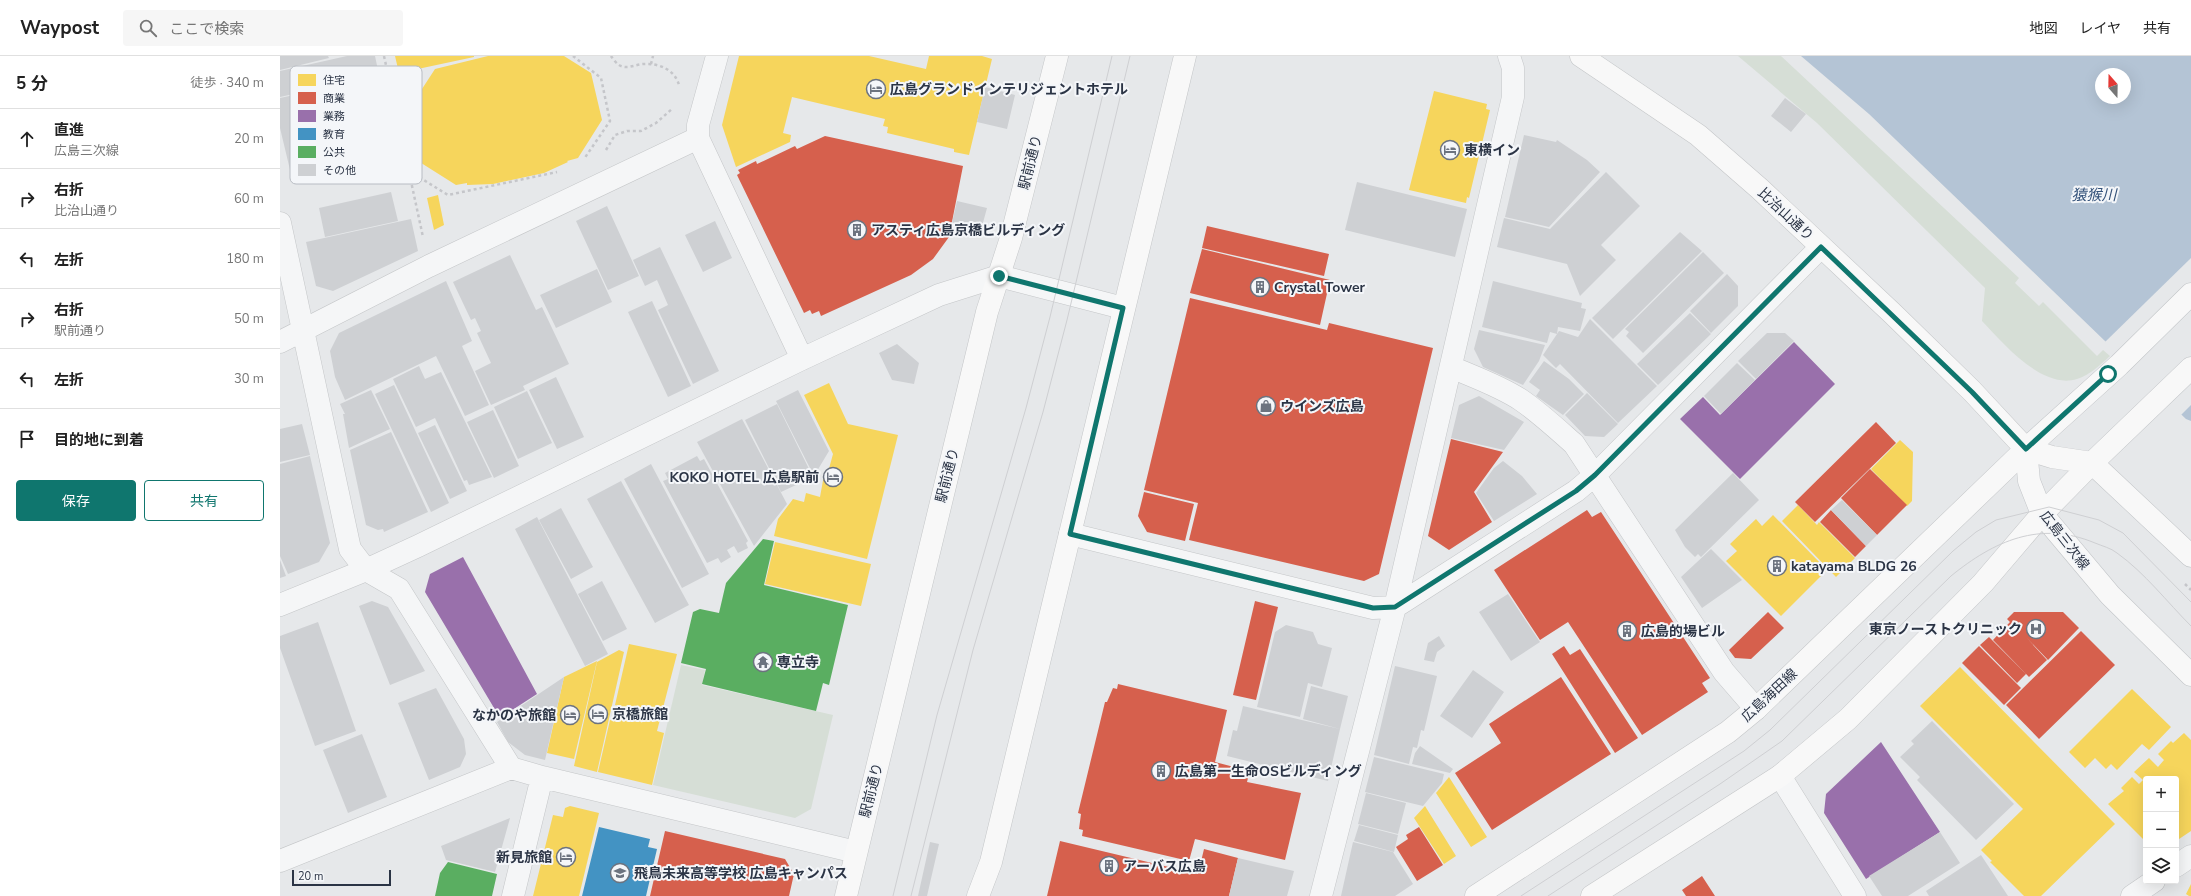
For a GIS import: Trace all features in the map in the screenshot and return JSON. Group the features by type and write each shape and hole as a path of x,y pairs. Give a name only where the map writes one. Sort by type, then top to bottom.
{"street":[{"path":"717,56 698,125 698,138 802,359"},
{"name":"駅前通り","path":"846,896 985,320 1011,238 1057,56"},
{"path":"978,896 991,862 1123,308 1185,56"},
{"path":"1321,896 1395,607 1513,97 1513,68 1509,56"},
{"name":"比治山通り","path":"1581,56 1698,135 1821,247 1972,392 2026,449 2052,458 2092,463"},
{"path":"280,342 429,266 698,138"},
{"path":"280,223 350,549 366,570 399,589 511,768"},
{"path":"1070,534 1373,608 1395,607 1576,491 1595,475 1821,247"},
{"path":"280,605 366,570 802,359 939,295 999,276 1123,308"},
{"path":"2026,449 2119,365 2191,294"},
{"path":"1450,367 1485,381 1520,400 1548,420 1574,444 1724,672 1756,709"},
{"path":"1592,896 1780,776 1848,719 1984,583 2042,514 2092,463 2191,368"},
{"name":"広島三次線","path":"2026,449 2029,481 2042,514 2110,595 2191,675"},
{"name":"広島海田線","path":"1476,896 1728,732 1756,709 2026,449"},
{"path":"2092,463 2191,556"},
{"path":"280,861 511,768 542,777 856,852"},
{"path":"1780,776 1855,896"},
{"path":"513,896 542,777"},
{"path":"2179,864 2191,856"},
{"path":"2132,896 2150,884"}],"path":[{"path":"384,56 386,66"},
{"path":"422,179 448,196 579,167 610,121 601,78 573,56"},
{"path":"611,56 620,66 628,67 651,64 670,70 675,75 680,87"},
{"path":"651,64 653,56"},
{"path":"602,156 615,135 627,131 634,132 648,128 664,117 674,106"},
{"path":"579,167 589,190"},
{"path":"412,184 429,266"}],"shaded area":[{"path":"1738,56 1781,56 2019,278 2015,283 2039,306 2043,302 2097,356 2103,350 2110,356 2086,375 2077,379 2064,381 2050,378 2024,362 2012,352 1982,321 1985,288 1817,123"},
{"path":"681,665 705,670 702,685 833,715 811,809 795,818 653,785"}],"water":[{"name":"猿猴川","path":"1801,56 2191,56 2191,421 2186,419 1869,114"}],"pier":[{"path":"2191,258 2191,405 2180,416 2104,343"}],"building: 住宅":[{"path":"395,56 474,56 422,68 422,66 397,66"},
{"path":"488,56 564,56 591,73 602,120 578,158 567,161 568,162 544,173 493,184 467,185 467,183 456,185 422,164 422,89 435,69"},
{"path":"739,56 869,56 926,69 929,56 982,56 992,59 969,155 954,152 954,149 887,133 888,127 883,126 885,119 792,97 783,133 791,135 790,142 736,167 722,125"},
{"name":"東横イン","path":"1434,91 1487,104 1486,109 1490,110 1469,198 1467,197 1466,203 1409,190"},
{"path":"438,195 444,225 434,230 427,198"},
{"path":"829,383 848,424 898,435 867,559 774,536 778,519 793,499 804,502 806,493 820,497 824,475 827,476 833,454 804,395"},
{"path":"1900,440 1913,452 1912,501 1907,506 1871,469"},
{"path":"1798,505 1817,525 1819,522 1855,558 1836,577 1782,521"},
{"name":"katayama BLDG 26","path":"1773,515 1827,570 1781,616 1726,561 1737,551 1730,544 1756,519 1762,526"},
{"path":"775,542 871,564 861,606 765,584"},
{"path":"629,644 677,654 657,731 664,733 652,785 598,772 610,720 614,721 618,706 615,705"},
{"name":"京橋旅館","path":"619,650 624,652 597,772 574,766 597,662"},
{"name":"なかのや旅館","path":"597,661 574,759 547,753 564,677"},
{"path":"1960,667 2115,824 2041,896 2024,896 1990,862 1992,861 1981,850 2023,809 1920,706"},
{"path":"2132,689 2171,727 2149,750 2142,744 2117,770 2111,764 2106,769 2095,758 2085,768 2069,752"},
{"path":"2184,733 2191,740 2191,831 2179,839 2179,776 2143,776 2143,780 2134,772 2149,758 2158,767 2164,760 2158,754 2171,741 2173,743"},
{"path":"1449,777 1487,837 1471,847 1436,793"},
{"path":"2132,777 2139,784 2143,780 2143,839 2108,804 2124,791 2121,788"},
{"name":"新見旅館","path":"570,806 599,813 579,896 533,896 553,815 563,817 565,808"},
{"path":"1425,806 1456,856 1444,864 1414,818"},
{"path":"2191,884 2191,896 2189,896 2186,894"}],"building: 商業":[{"name":"アスティ広島京橋ビルディング","path":"825,136 963,166 949,237 933,259 911,275 821,316 819,311 812,314 810,310 804,313 737,175 740,173 738,170 756,161 757,164 795,146 797,149"},
{"path":"1207,226 1329,254 1324,276 1202,248"},
{"name":"Crystal Tower","path":"1202,249 1330,280 1320,325 1190,293"},
{"path":"1190,298 1327,330 1329,323 1433,348 1379,574 1364,581 1189,540 1198,503 1144,490"},
{"path":"1876,422 1896,443 1815,522 1795,502"},
{"path":"1451,439 1503,452 1474,492 1492,522 1449,550 1428,536"},
{"path":"1870,469 1907,505 1877,535 1841,498"},
{"path":"1144,492 1194,504 1185,541 1147,532 1138,516"},
{"name":"広島的場ビル","path":"1587,510 1592,517 1601,512 1710,678 1702,683 1708,692 1642,735 1568,622 1540,640 1494,570"},
{"path":"1831,510 1866,546 1855,557 1820,522"},
{"path":"1255,601 1278,607 1256,700 1233,695"},
{"path":"1768,612 1784,628 1751,659 1735,658 1729,650"},
{"path":"2014,612 2063,612 2079,628 2048,660 2025,636 2047,660 2029,677 1993,640 2010,622 2007,619"},
{"path":"2081,631 2115,665 2039,739 2006,705"},
{"path":"1989,637 2026,674 2017,683 1980,645"},
{"path":"1564,646 1570,655 1580,649 1638,738 1615,753 1552,654"},
{"path":"1979,646 2021,688 2004,705 1962,663"},
{"path":"1561,677 1611,754 1492,830 1455,773 1501,743 1489,724"},
{"name":"広島第一生命OSビルディング","path":"1118,684 1227,710 1215,762 1234,767 1232,774 1248,778 1247,782 1301,793 1285,860 1195,839 1189,861 1082,836 1083,830 1079,829 1081,814 1078,813 1105,702 1107,702 1113,688 1117,689"},
{"path":"1419,827 1443,865 1417,881 1396,847 1408,839 1406,835"},
{"path":"665,831 785,859 794,874 789,896 650,896"},
{"name":"アーバス広島","path":"1060,841 1198,874 1204,849 1238,858 1229,896 1047,896"},
{"path":"1702,876 1715,896 1686,896 1682,890"}],"building: 業務":[{"path":"1794,342 1835,384 1740,479 1680,419 1703,397 1720,415"},
{"path":"463,557 537,694 500,718 425,592 430,574"},
{"path":"1881,742 1940,832 1866,879 1824,813 1826,794"}],"building: 教育":[{"name":"飛鳥未来高等学校 広島キャンパス","path":"599,827 650,839 648,847 657,849 646,896 582,896"}],"building: 公共":[{"path":"763,539 774,541 764,585 848,605 829,685 823,683 816,711 702,684 706,669 681,663 693,612 700,609 719,613 726,583"},
{"path":"448,862 497,874 492,896 435,896 440,873"}],"building: その他":[{"path":"280,56 328,56 329,58 296,66 290,66 290,68 280,70"},
{"path":"347,56 375,56 377,66 302,66"},
{"path":"290,69 290,95 280,97 280,71"},
{"path":"985,87 1015,95 1007,129 977,122"},
{"path":"290,96 290,170 280,128 280,98"},
{"path":"1785,98 1806,114 1791,132 1771,116"},
{"path":"1524,135 1556,142 1557,140 1587,160 1600,172 1549,227 1505,217"},
{"path":"1606,172 1640,206 1601,245 1616,260 1580,296 1567,264 1497,247 1504,218 1550,229"},
{"path":"1357,182 1467,209 1455,257 1345,230"},
{"path":"391,192 398,221 325,237 319,208"},
{"path":"957,201 987,208 981,230 952,223"},
{"path":"607,206 639,276 608,290 576,221"},
{"path":"411,219 418,251 333,291 316,286 306,242"},
{"path":"715,221 732,258 703,272 685,235"},
{"path":"1680,232 1702,251 1613,339 1592,318"},
{"path":"660,247 719,371 693,384 658,310 668,305 657,280 645,286 633,260"},
{"path":"1703,252 1724,273 1643,353 1626,336 1629,332 1625,329"},
{"path":"510,255 536,310 542,307 569,364 523,386 525,390 491,405 475,371 491,363 477,333 481,331 475,318 471,320 453,282"},
{"path":"597,269 612,302 556,328 540,295"},
{"path":"1727,274 1738,286 1738,306 1711,333 1690,311"},
{"path":"446,281 472,341 462,346 489,405 465,416 436,356 345,400 335,377 330,351 339,333"},
{"path":"1493,281 1582,303 1581,308 1586,309 1580,331 1558,327 1557,334 1550,332 1547,343 1482,327"},
{"path":"652,301 691,386 668,397 628,312"},
{"path":"1690,313 1711,334 1658,385 1637,364"},
{"path":"1590,319 1657,386 1618,423 1560,364 1556,368 1543,355 1559,331 1578,337"},
{"path":"1479,330 1545,345 1539,361 1523,385 1483,367 1474,349"},
{"path":"1767,333 1785,333 1794,341 1756,379 1738,361"},
{"path":"897,344 919,363 914,384 892,380 879,353"},
{"path":"1544,361 1569,379 1584,394 1563,415 1536,396 1540,390 1529,382"},
{"path":"1737,363 1755,380 1721,414 1704,396"},
{"path":"419,366 425,379 441,372 492,477 469,485 467,480 464,481 435,418 416,427 393,379"},
{"path":"556,377 584,437 557,449 529,390"},
{"path":"394,385 449,503 431,512 375,394"},
{"path":"371,390 390,429 349,448 343,414 345,414 340,404"},
{"path":"798,390 829,451 814,476 776,401"},
{"path":"527,391 552,443 518,459 494,407"},
{"path":"1587,393 1618,424 1604,437 1585,436 1565,415"},
{"path":"1479,396 1524,422 1504,450 1451,438 1459,405"},
{"path":"777,404 810,471 793,479 796,485 781,492 745,420"},
{"path":"493,410 519,466 494,478 467,422"},
{"path":"742,419 787,504 754,546 697,442"},
{"path":"302,424 310,455 280,462 280,429"},
{"path":"435,425 467,491 450,499 418,433"},
{"path":"391,432 428,512 384,532 383,529 378,530 366,525 350,450"},
{"path":"310,456 330,543 319,562 288,574 280,556 280,464"},
{"path":"697,456 700,461 704,459 748,541 746,543 748,548 738,553 734,546 727,550 731,557 721,563 718,558 707,563 663,481 668,479 665,473"},
{"path":"1503,461 1522,476 1537,494 1494,521 1476,493 1494,468"},
{"path":"651,464 709,574 682,588 624,479"},
{"path":"1733,473 1759,500 1701,557 1698,554 1695,557 1685,547 1675,530"},
{"path":"621,481 689,605 655,623 587,499"},
{"path":"1842,500 1877,535 1866,546 1831,510"},
{"path":"561,508 593,567 571,579 539,520"},
{"path":"537,517 608,654 585,666 515,529"},
{"path":"1711,549 1742,580 1702,608 1681,577"},
{"path":"280,560 286,576 280,578"},
{"path":"602,581 627,629 603,641 578,594"},
{"path":"1508,594 1540,642 1511,661 1479,612"},
{"path":"372,601 388,607 425,671 390,685 359,606"},
{"path":"318,622 356,731 315,746 280,648 280,636"},
{"path":"1286,625 1313,632 1318,644 1332,648 1322,687 1308,683 1300,717 1257,707 1275,632"},
{"path":"1439,636 1445,646 1437,652 1434,662 1424,660 1428,643"},
{"path":"1395,666 1437,676 1424,731 1421,730 1417,748 1413,747 1409,764 1374,755"},
{"path":"1473,670 1504,692 1472,738 1440,716"},
{"path":"564,677 545,760 525,755 508,742 497,722"},
{"path":"1311,686 1348,696 1340,729 1303,719"},
{"path":"436,688 464,739 466,754 460,767 429,780 398,703"},
{"path":"1243,706 1340,729 1328,781 1227,756 1233,730 1237,731"},
{"path":"1932,721 2014,804 1976,840 1917,780 1920,777 1900,757 1914,744 1911,741"},
{"path":"362,734 387,797 348,813 323,750"},
{"path":"1420,746 1453,769 1450,773 1412,764 1415,753"},
{"path":"1374,757 1444,774 1442,783 1423,806 1365,792"},
{"path":"1366,793 1406,803 1398,834 1358,824"},
{"path":"510,818 495,872 446,860 441,846"},
{"path":"1359,825 1398,835 1394,852 1354,841"},
{"path":"1940,832 1960,863 1908,896 1882,896 1869,876"},
{"path":"930,842 939,844 927,896 918,896"},
{"path":"1353,842 1393,852 1413,884 1395,896 1341,896"},
{"path":"1981,855 2008,896 1929,896 1926,891"},
{"path":"1238,858 1294,871 1287,896 1229,896"}],"tram line":[{"path":"893,896 937,715 1026,408 1050,317 1112,56"},
{"path":"911,896 973,650 1043,412 1067,320 1130,56"},
{"path":"1521,896 1744,751 1770,730 1953,551 1976,532 1996,520 2049,507 2099,520 2123,533 2191,602"},
{"path":"1548,896 1720,784 1782,741 1951,576 1984,553 2001,544 2018,538 2037,534 2055,534 2075,536 2109,548 2137,569 2191,626"}],"place":[{"name":"広島グランドインテリジェントホテル","path":"876,89"},
{"name":"東横イン","path":"1450,150"},
{"name":"アスティ広島京橋ビルディング","path":"857,230"},
{"name":"Crystal Tower","path":"1260,287"},
{"name":"ウインズ広島","path":"1266,406"},
{"name":"KOKO HOTEL 広島駅前","path":"833,477"},
{"name":"katayama BLDG 26","path":"1777,566"},
{"name":"東京ノーストクリニック","path":"2036,629"},
{"name":"広島的場ビル","path":"1627,631"},
{"name":"専立寺","path":"763,662"},
{"name":"京橋旅館","path":"598,714"},
{"name":"なかのや旅館","path":"570,715"},
{"name":"広島第一生命OSビルディング","path":"1161,771"},
{"name":"新見旅館","path":"566,857"},
{"name":"アーバス広島","path":"1109,866"},
{"name":"飛鳥未来高等学校 広島キャンパス","path":"620,873"}],"route":[{"path":"999,276 1123,308 1070,534 1373,608 1395,607 1576,491 1595,475 1768,298 1821,247 1892,313 1972,392 2026,449 2108,374"}]}
